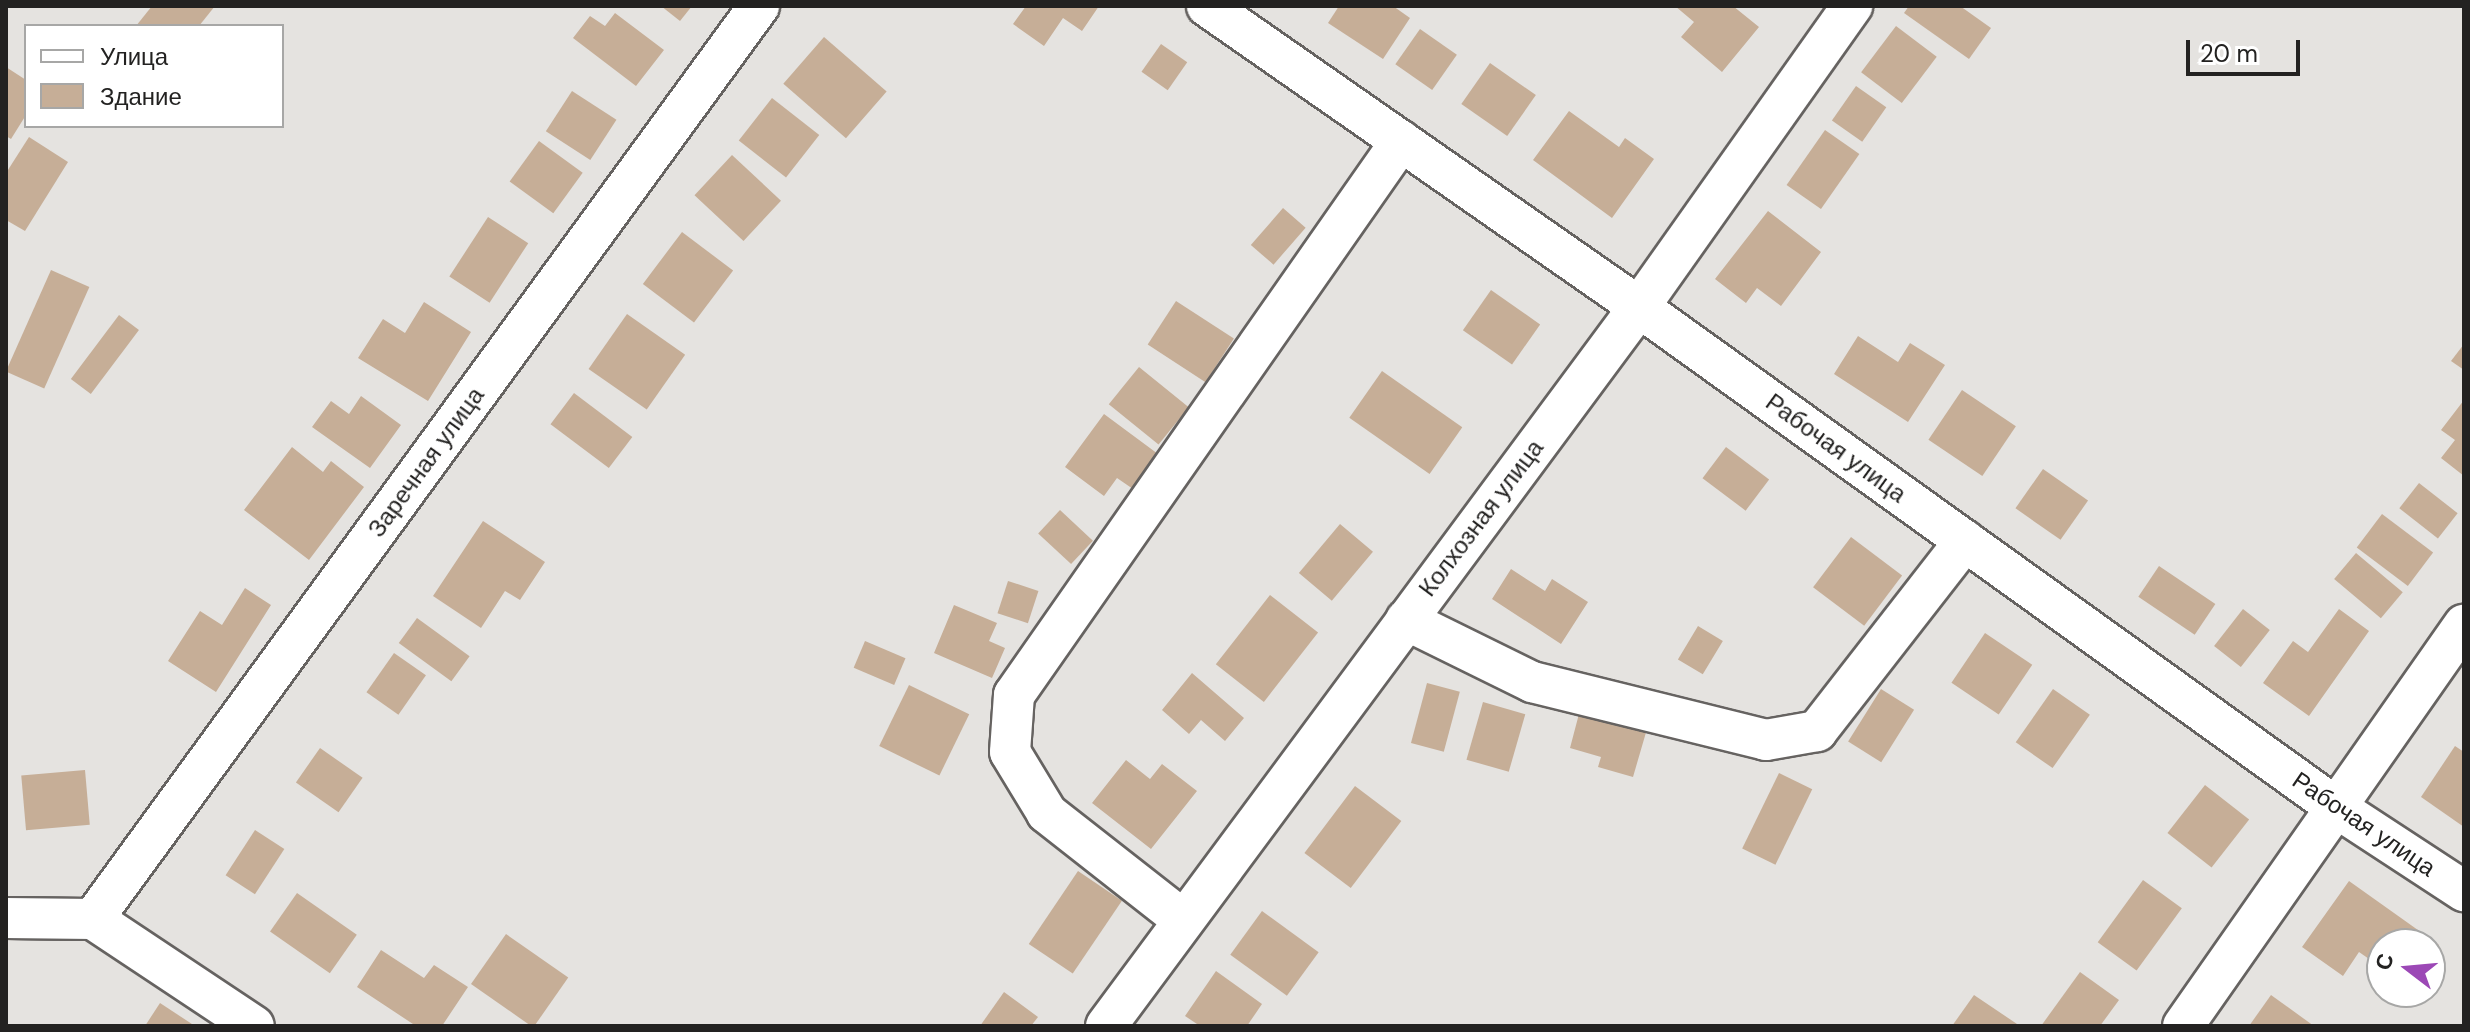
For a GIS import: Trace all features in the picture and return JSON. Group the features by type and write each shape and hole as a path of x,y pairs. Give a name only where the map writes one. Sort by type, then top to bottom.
{"street":[{"name":"Заречная улица","path":"93,919 759,6"},
{"name":"Рабочая улица","path":"1207,6 1639,307 2337,808 2464,891"},
{"name":"Колхозная улица","path":"1106,1026 1182,919 1639,307 1852,6"},
{"path":"1182,919 1047,813 1010,752 1014,695 1401,141"},
{"path":"1406,620 1532,682 1766,740 1817,731 1965,541"},
{"path":"2183,1026 2464,624"},
{"path":"6,918 93,919 254,1026"}],"building":[{"path":"152,6 215,6 201,24 138,24"},
{"path":"661,6 692,6 680,21"},
{"path":"1026,6 1099,6 1082,31 1063,18 1044,46 1013,24"},
{"path":"1339,6 1393,6 1410,18 1383,59 1328,23"},
{"path":"1675,6 1733,6 1759,27 1722,72 1681,37 1694,22"},
{"path":"1909,6 1960,6 1991,28 1969,59 1904,13"},
{"path":"615,13 664,50 636,86 573,38 590,16 605,26"},
{"path":"1896,26 1937,57 1902,103 1861,72"},
{"path":"1420,29 1457,55 1432,90 1395,64"},
{"path":"824,37 887,91 846,138 783,84"},
{"path":"1161,44 1187,62 1168,90 1141,72"},
{"path":"1490,63 1536,95 1507,136 1461,104"},
{"path":"6,67 24,79 24,118 11,139 6,136"},
{"path":"1856,86 1886,107 1862,142 1832,120"},
{"path":"572,91 616,120 590,160 546,131"},
{"path":"772,98 819,135 786,177 739,141"},
{"path":"1569,111 1619,147 1625,138 1654,159 1612,218 1533,160"},
{"path":"1825,130 1859,154 1821,209 1787,185"},
{"path":"29,137 68,162 25,231 6,220 6,173"},
{"path":"539,141 583,173 553,213 510,181"},
{"path":"732,155 781,201 743,241 694,195"},
{"path":"1283,208 1306,228 1273,265 1251,245"},
{"path":"1768,211 1821,252 1781,306 1757,288 1746,303 1715,279"},
{"path":"488,217 528,243 490,303 449,277"},
{"path":"682,232 733,271 694,322 643,284"},
{"path":"51,270 89,287 44,388 6,371"},
{"path":"1491,290 1540,324 1512,365 1463,330"},
{"path":"1176,301 1234,339 1206,382 1148,345"},
{"path":"424,302 471,332 428,401 358,358 383,319 405,333"},
{"path":"627,314 685,355 647,410 589,369"},
{"path":"119,315 139,330 91,394 71,379"},
{"path":"1858,336 1898,362 1910,343 1945,365 1908,422 1834,374"},
{"path":"2464,344 2464,370 2451,361"},
{"path":"1139,367 1189,407 1159,445 1109,404"},
{"path":"1382,371 1462,427 1430,474 1349,418"},
{"path":"1962,390 2016,426 1982,476 1928,440"},
{"path":"574,393 632,437 609,468 551,424"},
{"path":"361,396 401,425 370,468 312,427 331,401 349,414"},
{"path":"2464,400 2464,476 2441,458 2455,440 2441,430"},
{"path":"1104,414 1158,454 1133,489 1117,478 1104,496 1065,467"},
{"path":"292,447 323,472 331,461 364,487 309,560 244,510"},
{"path":"1726,447 1769,479 1746,511 1703,478"},
{"path":"2043,469 2088,501 2061,540 2015,508"},
{"path":"2419,483 2458,513 2438,538 2399,508"},
{"path":"1060,510 1093,541 1071,564 1038,533"},
{"path":"2382,514 2433,553 2408,586 2357,548"},
{"path":"483,521 545,562 520,600 505,591 481,628 433,596"},
{"path":"1340,524 1373,552 1332,601 1299,573"},
{"path":"1851,537 1902,576 1864,626 1813,587"},
{"path":"2356,553 2403,592 2381,618 2334,579"},
{"path":"2159,566 2215,604 2195,635 2138,597"},
{"path":"1511,569 1545,591 1552,579 1588,602 1561,644 1492,599"},
{"path":"1008,581 1038,591 1028,623 997,613"},
{"path":"245,588 271,605 216,692 168,661 200,611 222,625"},
{"path":"1270,595 1318,633 1264,702 1216,664"},
{"path":"954,605 997,623 989,641 1005,648 992,678 934,653"},
{"path":"2243,609 2270,630 2241,667 2214,646"},
{"path":"2339,609 2369,631 2309,716 2263,683 2293,641 2308,652"},
{"path":"417,618 470,656 451,681 399,643"},
{"path":"1698,626 1723,641 1703,674 1678,659"},
{"path":"1985,633 2032,665 1999,715 1951,683"},
{"path":"865,641 906,658 894,685 854,668"},
{"path":"394,653 426,675 398,715 366,692"},
{"path":"1192,673 1244,718 1225,741 1201,720 1189,734 1162,710"},
{"path":"1427,683 1460,692 1444,752 1411,743"},
{"path":"909,685 969,714 939,775 879,746"},
{"path":"1881,689 1914,710 1881,762 1848,742"},
{"path":"2053,689 2090,715 2053,768 2016,742"},
{"path":"1483,702 1525,714 1509,772 1466,760"},
{"path":"1580,710 1647,729 1633,777 1598,767 1601,757 1570,748"},
{"path":"2455,746 2464,752 2464,827 2421,797"},
{"path":"320,748 363,778 339,812 296,782"},
{"path":"1126,760 1150,779 1162,764 1197,791 1151,849 1092,803"},
{"path":"85,770 90,825 26,830 21,776"},
{"path":"1779,773 1812,789 1775,865 1742,848"},
{"path":"2205,785 2249,819 2212,868 2167,833"},
{"path":"1355,786 1401,821 1351,888 1304,853"},
{"path":"255,830 284,849 255,894 226,875"},
{"path":"1078,871 1122,901 1073,974 1029,944"},
{"path":"2143,880 2182,908 2137,971 2098,942"},
{"path":"2349,881 2415,928 2366,928 2366,957 2359,952 2343,976 2302,947"},
{"path":"297,893 357,935 330,973 270,932"},
{"path":"1262,911 1319,952 1287,996 1230,955"},
{"path":"506,934 568,978 534,1026 471,984"},
{"path":"381,950 424,978 434,965 468,987 442,1026 416,1026 357,987"},
{"path":"1216,971 1262,1004 1247,1026 1200,1026 1185,1016"},
{"path":"2080,972 2119,1000 2100,1026 2041,1026"},
{"path":"1004,992 1038,1017 1031,1026 980,1026"},
{"path":"1974,995 2020,1026 1952,1026"},
{"path":"2271,995 2314,1026 2249,1026"},
{"path":"160,1003 195,1026 145,1026"}]}
